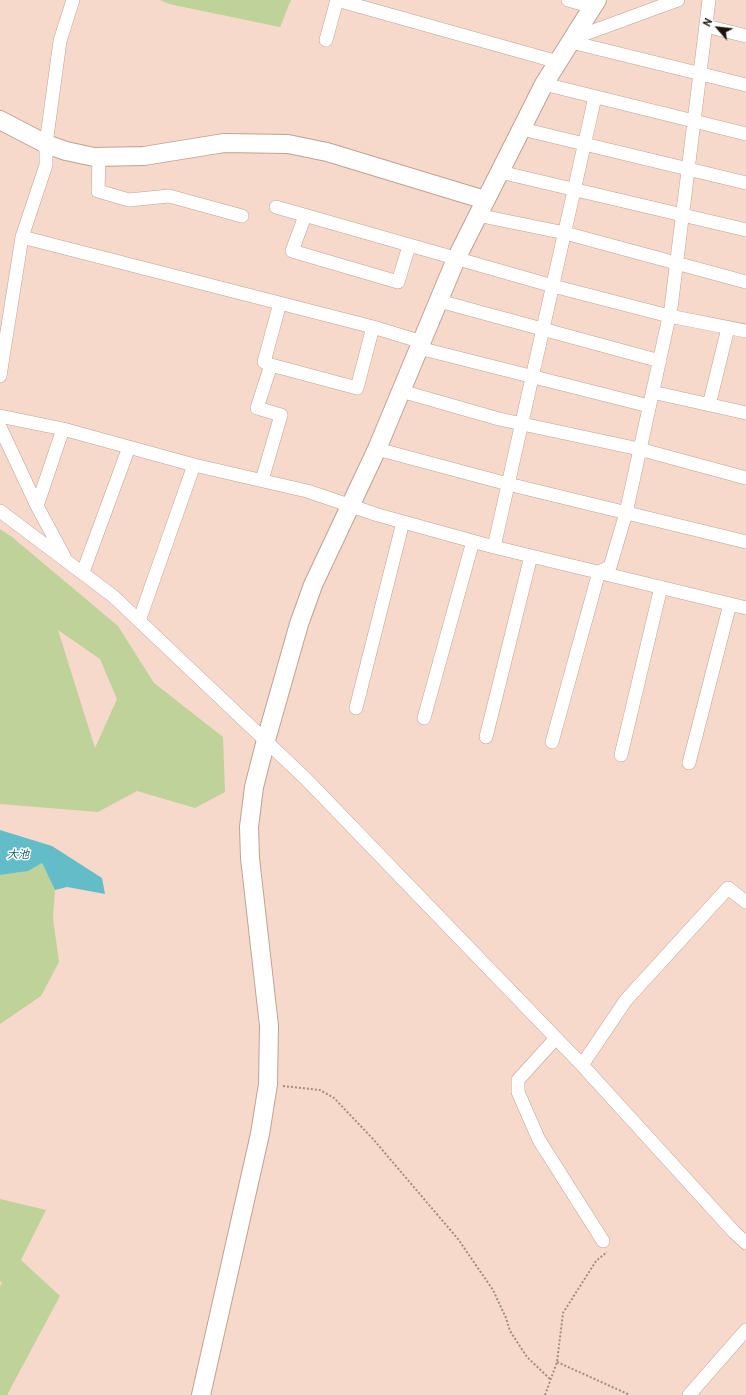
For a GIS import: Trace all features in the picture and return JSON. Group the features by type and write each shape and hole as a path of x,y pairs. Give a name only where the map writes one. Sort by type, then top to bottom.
{"street":[{"path":"0,376 22,237 46,165 46,144 60,41 73,0"},
{"path":"326,40 337,0 558,62"},
{"path":"200,1395 260,1134 268,1084 269,1026 250,858 249,827 254,787 266,740 299,624 313,585 377,449 456,259 544,84 595,4 568,0"},
{"path":"573,40 678,0"},
{"path":"599,572 610,567 626,513 669,316 677,264 709,0"},
{"path":"706,26 746,36"},
{"path":"573,40 746,85"},
{"path":"544,84 746,134"},
{"path":"494,547 595,97"},
{"path":"0,120 46,144 66,151 99,158 144,156 224,143 288,144 328,152 481,208 564,233 746,282"},
{"path":"522,128 688,170 746,183"},
{"path":"99,158 98,191 129,200 169,196 242,216"},
{"path":"500,172 574,191 746,230"},
{"path":"276,207 553,286 669,316 746,331"},
{"path":"305,216 292,251 398,282 409,246"},
{"path":"22,237 373,327 421,345 532,377 649,406"},
{"path":"439,301 660,361"},
{"path":"280,303 264,362 357,388 373,327"},
{"path":"709,405 728,328"},
{"path":"262,480 281,415 257,408 272,365"},
{"path":"401,391 522,423 639,449 746,478"},
{"path":"652,392 746,413"},
{"path":"0,416 63,429 194,465 307,491 351,507 494,547 746,608"},
{"path":"0,427 37,506 66,559"},
{"path":"37,506 63,429"},
{"path":"83,572 129,447"},
{"path":"377,449 508,484 746,542"},
{"path":"139,621 194,465"},
{"path":"0,511 66,559 113,596 158,641 266,740 306,779 582,1065 734,1232 746,1243"},
{"path":"356,708 403,522"},
{"path":"424,718 473,541"},
{"path":"486,737 531,556"},
{"path":"552,742 599,572"},
{"path":"621,755 661,587"},
{"path":"689,763 730,604"},
{"path":"582,1065 626,1000 728,888 746,902"},
{"path":"556,1038 518,1080 518,1092 539,1140 608,1245"},
{"path":"689,1395 746,1330"}],"path":[{"path":"268,1084 320,1090 334,1098 373,1139 458,1239 493,1290 510,1330 527,1358 550,1379"},
{"path":"546,1395 550,1379 557,1362 563,1313 608,1245"},
{"path":"557,1362 630,1395"}],"green space":[{"path":"160,0 291,0 280,27 169,4"},
{"path":"0,529 12,537 118,626 154,683 223,737 225,792 195,808 137,791 98,812 0,804","holes":["58,630 100,659 117,699 95,748"]},
{"path":"42,863 55,890 53,918 59,962 41,996 0,1024 0,875 20,872"},
{"path":"0,1199 46,1210 21,1260 60,1296 7,1395 0,1395 0,1287 2,1282 0,1281"}],"water":[{"name":"大池","path":"0,830 52,846 102,878 105,894 67,887 55,890 42,863 28,871 0,875"}]}
